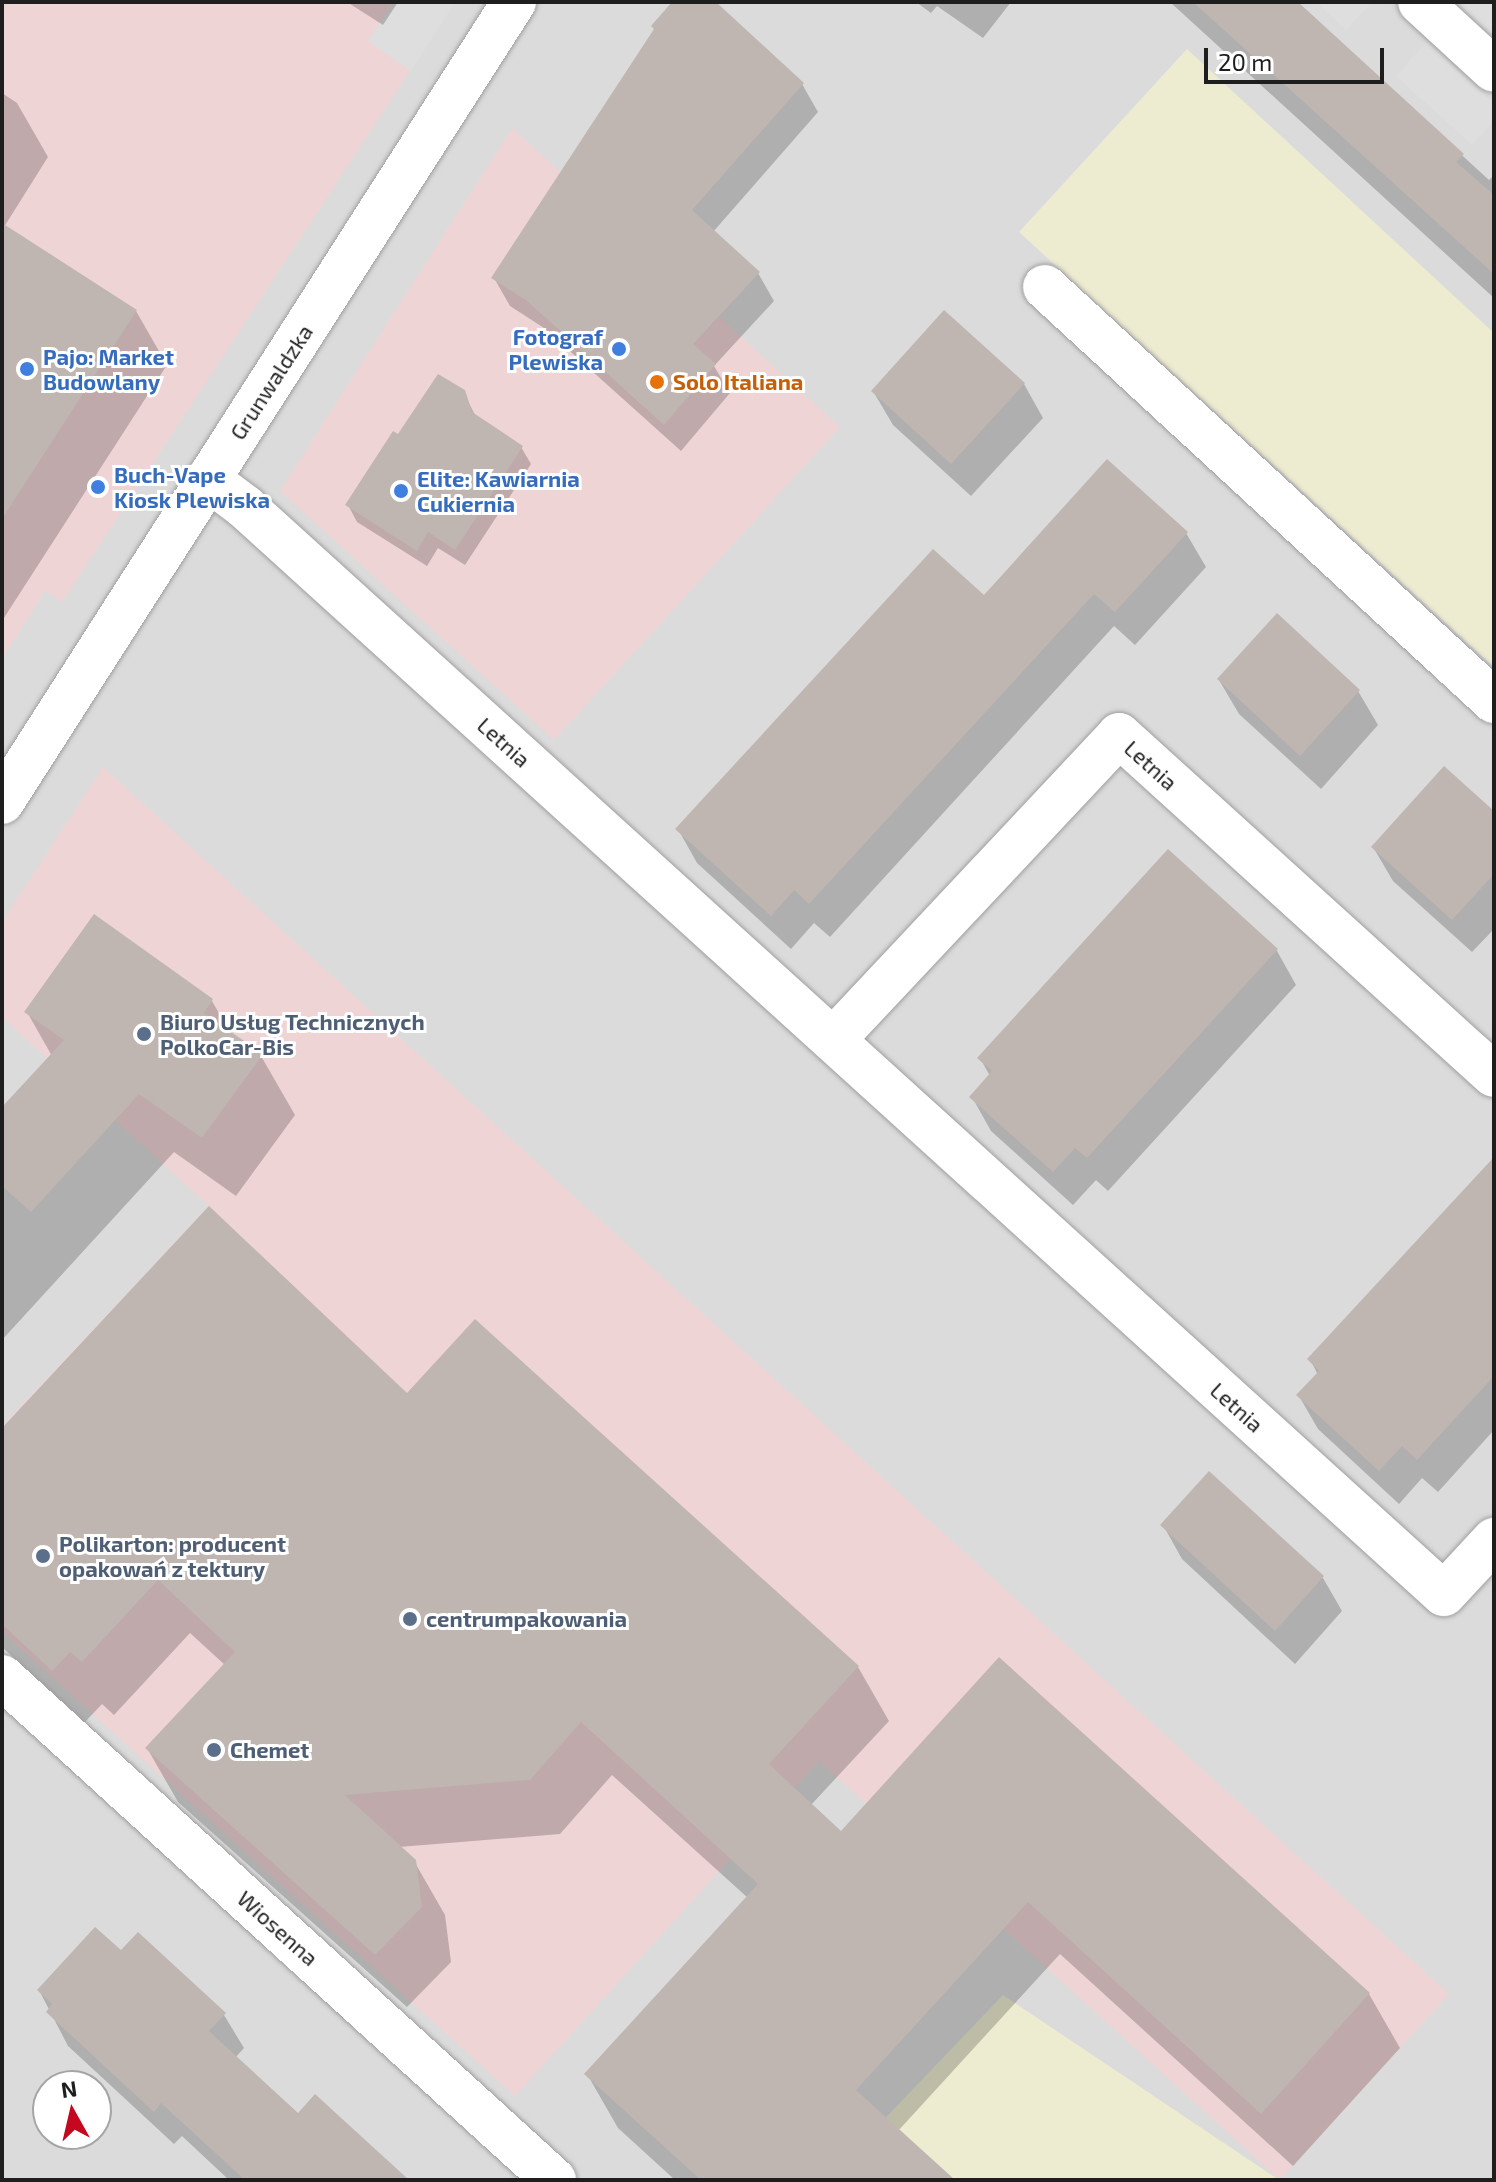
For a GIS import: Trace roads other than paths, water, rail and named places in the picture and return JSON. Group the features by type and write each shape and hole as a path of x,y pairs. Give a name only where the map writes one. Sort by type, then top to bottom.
{"street":[{"name":"Grunwaldzka","path":"2,802 514,2"},
{"path":"1420,2 1494,70"},
{"path":"1045,287 1494,701"},
{"name":"Letnia","path":"208,479 245,507 1444,1594 1494,1540"},
{"name":"Letnia","path":"833,1040 1119,735 1494,1075"},
{"name":"Wiosenna","path":"2,1677 554,2180"}],"place":[{"name":"Fotograf Plewiska","path":"619,349"},
{"name":"Pajo: Market Budowlany","path":"27,369"},
{"name":"Solo Italiana","path":"657,382"},
{"name":"Buch-Vape Kiosk Plewiska","path":"98,487"},
{"name":"Elite: Kawiarnia Cukiernia","path":"401,491"},
{"name":"Biuro Usług Technicznych PolkoCar-Bis","path":"144,1034"},
{"name":"Polikarton: producent opakowań z tektury","path":"43,1556"},
{"name":"centrumpakowania","path":"410,1619"},
{"name":"Chemet","path":"214,1750"}]}
